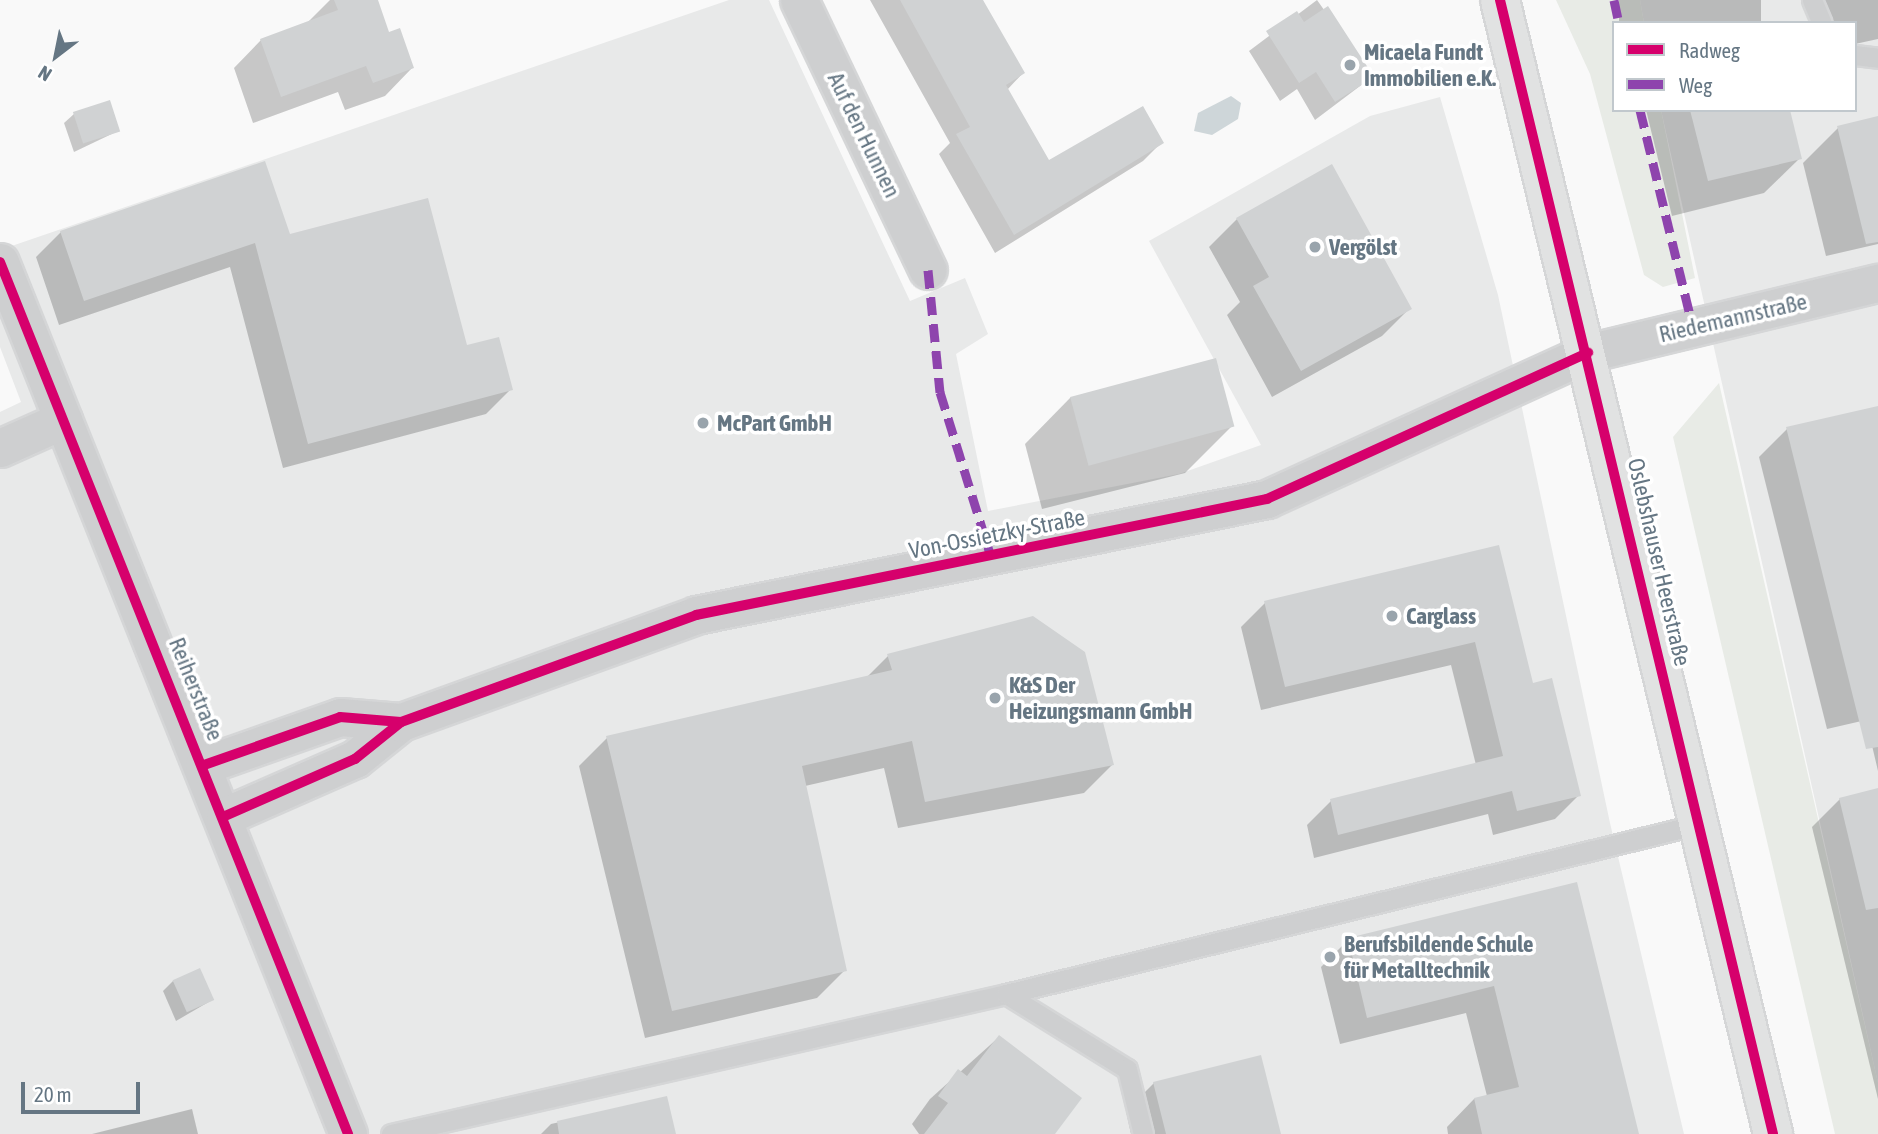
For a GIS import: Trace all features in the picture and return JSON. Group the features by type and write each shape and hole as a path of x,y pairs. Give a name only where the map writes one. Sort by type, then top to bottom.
{"main road":[{"name":"Oslebshauser Heerstraße","path":"1500,0 1588,353 1773,1134"}],"street":[{"name":"Auf den Hunnen","path":"799,0 928,270"},
{"name":"Reiherstraße","path":"0,262 225,816 348,1134"},
{"name":"Riedemannstraße","path":"1588,353 1878,283"},
{"name":"Von-Ossietzky-Straße","path":"225,816 355,759 401,722 696,615 1267,499 1588,353"},
{"path":"0,448 63,420"},
{"name":"Von-Ossietzky-Straße","path":"204,765 340,717 401,722"}],"lane":[{"path":"1812,0 1821,21"},
{"path":"1857,55 1878,58"},
{"path":"391,1134 1006,994 1699,824"},
{"path":"1006,994 1127,1069 1143,1134"}],"shaded area":[{"path":"729,0 769,0 910,301 965,278 988,334 956,354 988,511 1179,474 1261,445 1149,241 1370,116 1440,97 1498,295 1610,823 1684,1134 0,1134 0,412 21,402 0,347 0,250"},
{"path":"1556,0 1640,0 1644,21 1612,21 1612,112 1661,112 1695,278 1663,287 1644,275 1590,74"},
{"path":"1640,0 1878,0 1878,1083 1661,112 1857,112 1857,21 1644,21"},
{"path":"1231,96 1241,103 1238,119 1212,135 1194,131 1198,113"},
{"path":"1719,383 1878,1083 1878,1134 1835,1134 1673,437"}],"building":[{"path":"334,0 378,0 389,32 400,28 414,68 373,83 366,66 281,97 260,39 338,10"},
{"path":"900,0 983,0 1025,73 1006,85 1049,160 1143,106 1164,143 1014,235 956,134 970,127"},
{"path":"1328,6 1374,77 1335,102 1316,72 1299,83 1266,31 1297,11 1304,22"},
{"path":"110,100 120,131 83,143 73,112"},
{"path":"1691,112 1790,112 1802,159 1708,181"},
{"path":"1878,116 1878,242 1866,244 1837,126"},
{"path":"265,161 290,234 428,198 467,345 499,337 513,390 308,444 255,243 84,301 60,231"},
{"name":"Vergölst","path":"1332,164 1412,309 1301,371 1253,286 1269,277 1236,218"},
{"path":"1216,358 1234,427 1089,466 1070,397"},
{"path":"1878,406 1878,747 1866,749 1786,427"},
{"path":"1499,545 1533,683 1552,678 1581,796 1517,811 1512,791 1338,835 1330,799 1503,756 1475,642 1285,687 1264,601"},
{"path":"1033,616 1085,652 1114,765 925,802 912,741 802,766 847,971 672,1011 606,736 892,670 887,654"},
{"path":"1878,788 1878,908 1866,910 1839,798"},
{"path":"1577,882 1639,1134 1482,1134 1474,1098 1519,1087 1494,986 1367,1018 1348,938"},
{"path":"200,968 214,1000 187,1012 173,980"},
{"path":"999,1035 1082,1098 1055,1134 924,1134 948,1103 938,1096 958,1069 967,1076"},
{"path":"1261,1055 1281,1134 1166,1134 1153,1082"},
{"path":"667,1096 676,1134 559,1134 557,1121"}],"marked path":[{"path":"1614,0 1619,21"},
{"path":"1640,112 1693,327"},
{"path":"928,270 940,392 991,557"}],"cycle path":[{"path":"1500,0 1773,1134"},
{"path":"0,262 348,1134"},
{"path":"225,816 355,759 401,722 696,615 1267,499 1588,353"},
{"path":"204,765 340,717 401,722"}],"place":[{"name":"Micaela Fundt Immobilien e.K.","path":"1350,65"},
{"name":"Vergölst","path":"1315,247"},
{"name":"McPart GmbH","path":"703,423"},
{"name":"Carglass","path":"1392,616"},
{"name":"K&S Der Heizungsmann GmbH","path":"995,698"},
{"name":"Berufsbildende Schule für Metalltechnik","path":"1330,957"}]}
